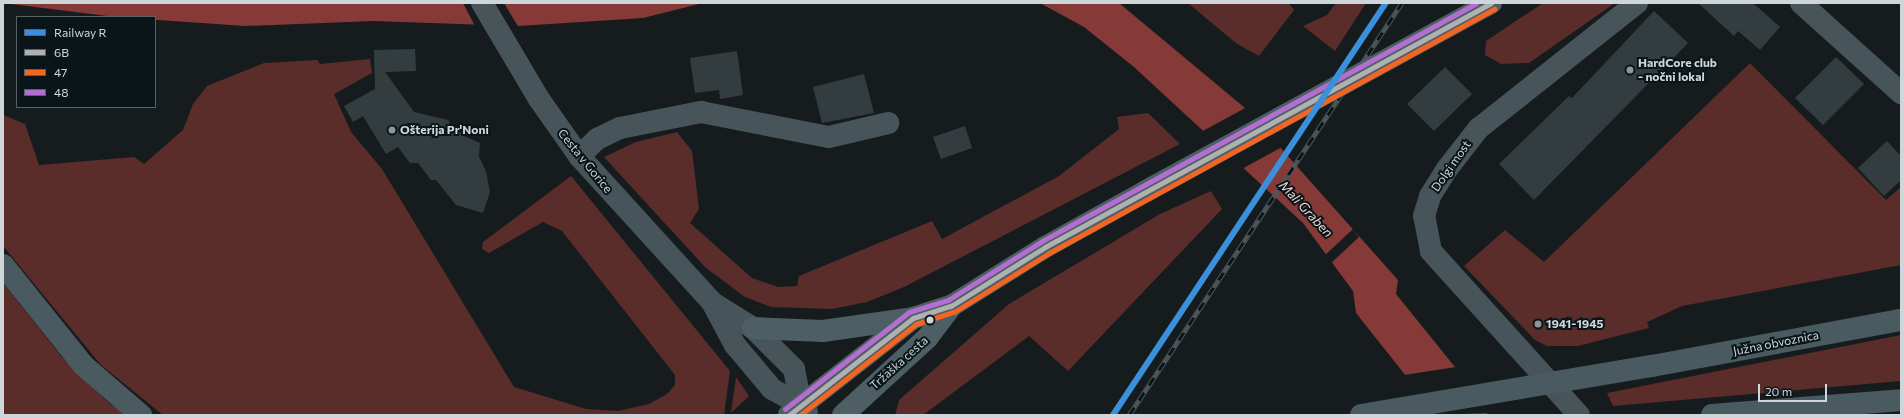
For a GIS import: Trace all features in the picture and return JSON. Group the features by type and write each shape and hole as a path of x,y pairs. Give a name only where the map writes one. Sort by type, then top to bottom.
{"highway":[{"path":"3,265 83,365 141,415"},
{"name":"Južna obvoznica","path":"1361,415 1652,366 1901,320"},
{"path":"1712,415 1901,400"}],"main road":[{"name":"Tržaška cesta","path":"800,412 913,318 951,306 1045,247 1491,3"},
{"name":"Tržaška cesta","path":"842,415 928,337 951,306"},
{"path":"753,328 823,331 913,318"}],"street":[{"name":"Cesta v Gorice","path":"482,3 520,70 579,156 712,302 735,345 768,384 800,412"},
{"name":"Dolgi most","path":"1579,415 1431,251 1424,216 1442,176 1478,129 1637,3"},
{"path":"1801,3 1901,93"},
{"path":"579,156 597,138 620,128 701,112 829,137 888,122"},
{"name":"Cesta v Gorice","path":"712,302 753,328 794,369 800,412"}],"shaded area":[{"path":"1188,3 1289,3 1294,10 1259,56 1237,44"},
{"path":"1336,3 1366,3 1335,51 1303,26 1327,15"},
{"path":"1543,3 1615,3 1529,63 1501,64 1485,55 1486,41"},
{"path":"370,59 372,73 334,94 351,132 382,169 514,387 586,409 618,411 649,404 667,394 675,385 675,375 562,231 543,222 489,253 482,249 483,242 571,176 730,371 724,415 163,415 101,365 3,246 3,115 25,124 39,165 134,157 144,164 183,130 193,104 207,86 264,63 317,60 320,64"},
{"path":"1750,63 1886,200 1901,187 1901,265 1682,306 1647,322 1649,328 1578,346 1547,346 1535,340 1464,266 1505,230 1544,262"},
{"path":"1148,113 1180,144 904,287 867,302 832,309 771,307 745,297 705,267 604,157 636,142 677,132 692,151 699,209 690,223 752,278 778,287 797,286 799,276 932,221 942,239 1059,176 1119,129 1117,117"},
{"path":"1211,191 1222,209 1068,371 1029,336 923,415 895,415 899,400 1009,304 1160,214"},
{"path":"3,283 62,357 108,402 126,415 3,415"},
{"path":"1901,335 1901,381 1613,406 1607,393"},
{"path":"736,377 749,396 731,413"}],"water":[{"path":"3,3 703,3 643,18 518,26 373,21 245,26 156,20 156,16 107,16"},
{"name":"Mali Graben","path":"1040,3 1119,3 1245,108 1398,280 1396,294 1463,377 1488,415 1437,415 1356,313 1353,291 1303,223 1134,67 1084,27"}],"pier":[{"path":"463,3 504,3 519,28 475,26"},
{"path":"1247,107 1282,147 1240,170 1201,132"},
{"path":"1353,229 1359,237 1329,265 1323,257"},
{"path":"1456,367 1465,376 1489,413 1435,415 1404,375"}],"building":[{"path":"1698,3 1753,3 1780,27 1760,50 1738,31 1734,36"},
{"path":"1654,11 1688,43 1534,200 1499,164 1569,96 1572,98"},
{"path":"415,49 416,71 385,72 414,112 448,120 464,136 480,143 479,157 486,171 490,192 483,213 456,205 436,180 431,180 418,163 410,163 398,147 386,154 363,116 353,122 344,106 375,89 374,50"},
{"path":"737,51 743,95 720,99 719,90 695,93 690,58"},
{"path":"1836,57 1864,84 1823,125 1795,98"},
{"path":"1445,67 1472,94 1434,131 1407,104"},
{"path":"864,74 874,113 822,123 813,87"},
{"path":"965,126 972,148 941,159 933,137"},
{"path":"1887,141 1901,156 1901,180 1884,196 1858,168"}],"railway":[{"path":"1129,415 1402,3"}],"rail line":[{"name":"R","path":"1113,415 1386,3"}],"transit line":[{"name":"48","path":"785,409 909,312 948,300 1042,241 1476,3"},
{"name":"6B","path":"789,415 913,318 951,306 1045,247 1491,3"},
{"name":"47","path":"800,415 916,324 954,312 1049,253 1494,9"}],"place":[{"name":"HardCore club - nočni lokal","path":"1630,70"},
{"name":"Ošterija Pr'Noni","path":"392,130"},
{"name":"1941-1945","path":"1538,324"}]}
